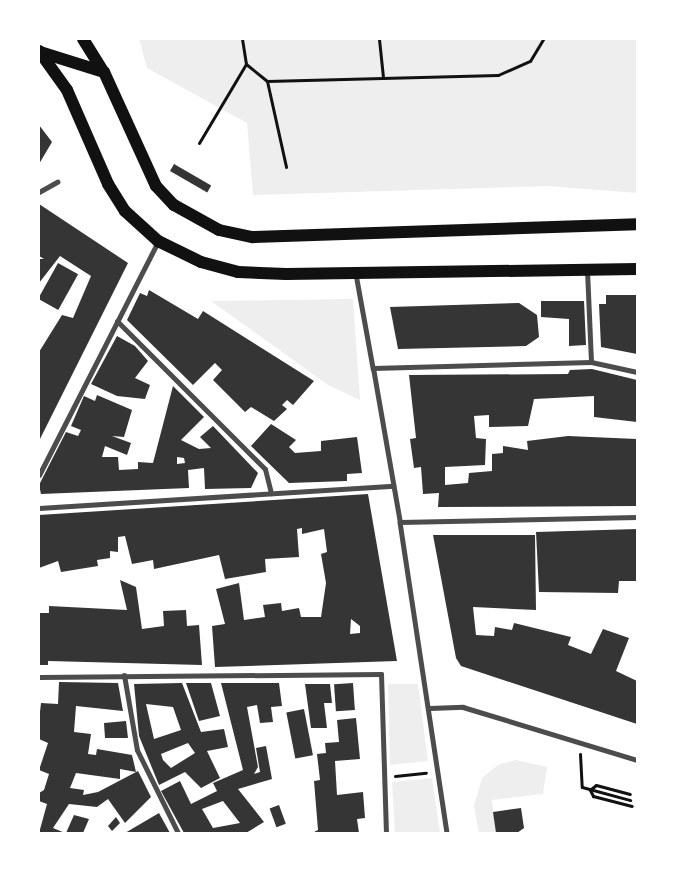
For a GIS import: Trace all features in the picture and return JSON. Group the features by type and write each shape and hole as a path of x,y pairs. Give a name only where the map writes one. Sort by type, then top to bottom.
{"main road":[{"path":"83,39 104,72 149,175 169,201 196,219 224,232 253,237 637,224"},
{"path":"39,52 104,72"},
{"path":"39,52 67,90 116,198 158,241 201,262 238,272 356,273 637,269"}],"street":[{"path":"39,192 57,182"},
{"path":"39,474 158,241"},
{"path":"587,270 592,362"},
{"path":"356,273 400,522 448,833"},
{"path":"117,320 265,469 271,493"},
{"path":"372,368 592,362 637,372"},
{"path":"39,508 393,486"},
{"path":"400,522 637,517"},
{"path":"39,677 381,674 386,833"},
{"path":"124,675 137,750 178,833"},
{"path":"430,708 463,707 637,760"}],"path":[{"path":"198,144 246,64 242,39"},
{"path":"379,39 383,78"},
{"path":"246,64 268,81 383,78 516,71 530,61 543,39"},
{"path":"268,81 286,167"},
{"path":"580,744 582,787 630,800"},
{"path":"385,778 439,771"},
{"path":"590,790 596,785 630,794"},
{"path":"590,790 592,796 632,806"}],"shaded area":[{"path":"139,39 637,39 637,193 548,186 253,195 247,123 147,68"},
{"path":"353,299 360,400 328,385 211,301"},
{"path":"388,684 418,684 428,761 390,765"},
{"path":"516,760 547,767 543,794 492,800 496,833 479,833 474,806 482,778 498,765"},
{"path":"432,778 440,833 395,833 392,782"}],"building":[{"path":"39,125 52,142 39,164"},
{"path":"174,164 211,186 207,192 170,171"},
{"path":"39,204 128,263 39,441 39,352 62,315 73,318 91,276 60,256 39,283 39,259 44,259 39,256"},
{"path":"58,263 78,274 58,310 39,299"},
{"path":"149,290 198,319 203,311 314,381 293,405 287,400 282,405 287,409 274,421 251,407 245,412 213,380 222,370 215,363 193,385 127,320 140,293 147,296"},
{"path":"606,295 637,295 637,354 601,347 599,304 606,304"},
{"path":"541,301 584,301 586,345 569,346 569,319 541,317"},
{"path":"519,303 537,315 539,337 526,346 398,349 390,307"},
{"path":"117,336 135,346 148,361 135,378 150,385 145,399 117,396 91,384"},
{"path":"592,369 637,380 637,422 594,417 594,396 534,399 528,426 489,427 489,415 474,416 476,438 486,439 485,465 445,467 445,485 468,483 469,473 492,471 492,454 503,453 503,446 528,450 527,441 568,436 637,439 637,506 438,507 439,493 423,494 421,467 414,468 410,439 416,438 409,375 568,374 570,370"},
{"path":"173,386 204,417 181,440 199,449 211,448 200,437 213,426 258,473 251,488 205,489 204,468 188,470 189,488 41,494 39,485 66,432 78,436 81,430 71,426 84,396 95,401 97,395 132,410 124,437 112,436 131,443 127,455 105,446 102,457 118,457 119,470 138,469 138,462 153,463","holes":["177,457 184,458 185,463 177,464"]},
{"path":"271,424 296,440 289,447 295,453 321,451 321,441 357,437 362,473 347,474 347,481 289,483 251,446"},
{"path":"368,494 397,661 215,667 212,626 225,624 216,589 239,583 244,620 265,617 263,605 281,603 282,611 299,608 301,617 321,617 326,583 321,554 327,552 324,529 302,534 302,528 297,529 299,557 265,559 266,572 225,579 219,555 154,569 153,560 132,564 125,536 118,537 118,552 110,551 110,558 97,560 98,566 61,572 58,561 39,568 39,515","holes":["351,619 360,626 360,633 350,634"]},
{"path":"637,529 637,581 619,581 618,593 539,592 536,532"},
{"path":"433,535 535,535 536,610 473,607 476,635 494,636 495,627 512,630 514,623 571,637 568,645 591,654 603,629 629,638 616,671 637,681 637,724 461,666 456,658"},
{"path":"120,580 136,587 142,629 164,626 163,611 186,610 187,626 199,625 202,665 48,661 48,665 39,665 39,613 49,613 49,606 127,610"},
{"path":"59,682 118,683 123,711 76,706 74,732 91,734 88,754 96,755 97,749 132,755 136,772 120,769 120,779 76,773 70,788 84,790 83,795 98,792 138,771 151,797 125,823 108,799 97,807 69,804 53,828 65,833 39,833 47,804 39,801 39,793 44,790 49,774 39,770 48,743 39,739 41,703 58,704"},
{"path":"182,683 201,732 224,729 228,747 207,751 220,778 201,788 185,772 159,785 139,736 134,684","holes":["146,704 173,707 181,730 154,739","188,743 195,753 171,768 163,760 161,754"]},
{"path":"186,683 211,683 220,716 199,721"},
{"path":"221,683 279,683 282,706 271,707 273,722 260,723 257,705 247,707 258,767 254,774 260,772 256,748 266,746 272,779 238,789 264,822 246,833 184,833 161,791 180,781 191,804 217,791 213,783 243,770","holes":["223,801 240,823 213,828 202,809"]},
{"path":"353,683 355,710 336,711 334,684"},
{"path":"305,684 330,684 332,703 324,703 327,728 311,728"},
{"path":"304,709 313,755 295,759 286,712"},
{"path":"356,718 360,759 335,761 337,795 363,792 365,818 357,819 359,833 312,833 318,830 314,781 320,780 317,754 326,753 325,743 339,742 337,720"},
{"path":"126,721 128,738 105,738 104,723"},
{"path":"279,805 286,824 276,827 270,808"},
{"path":"521,808 524,828 517,833 496,833 493,812"},
{"path":"159,813 170,833 125,833"},
{"path":"74,815 89,819 83,833 66,833"},
{"path":"116,817 120,823 112,831 108,826"}]}
